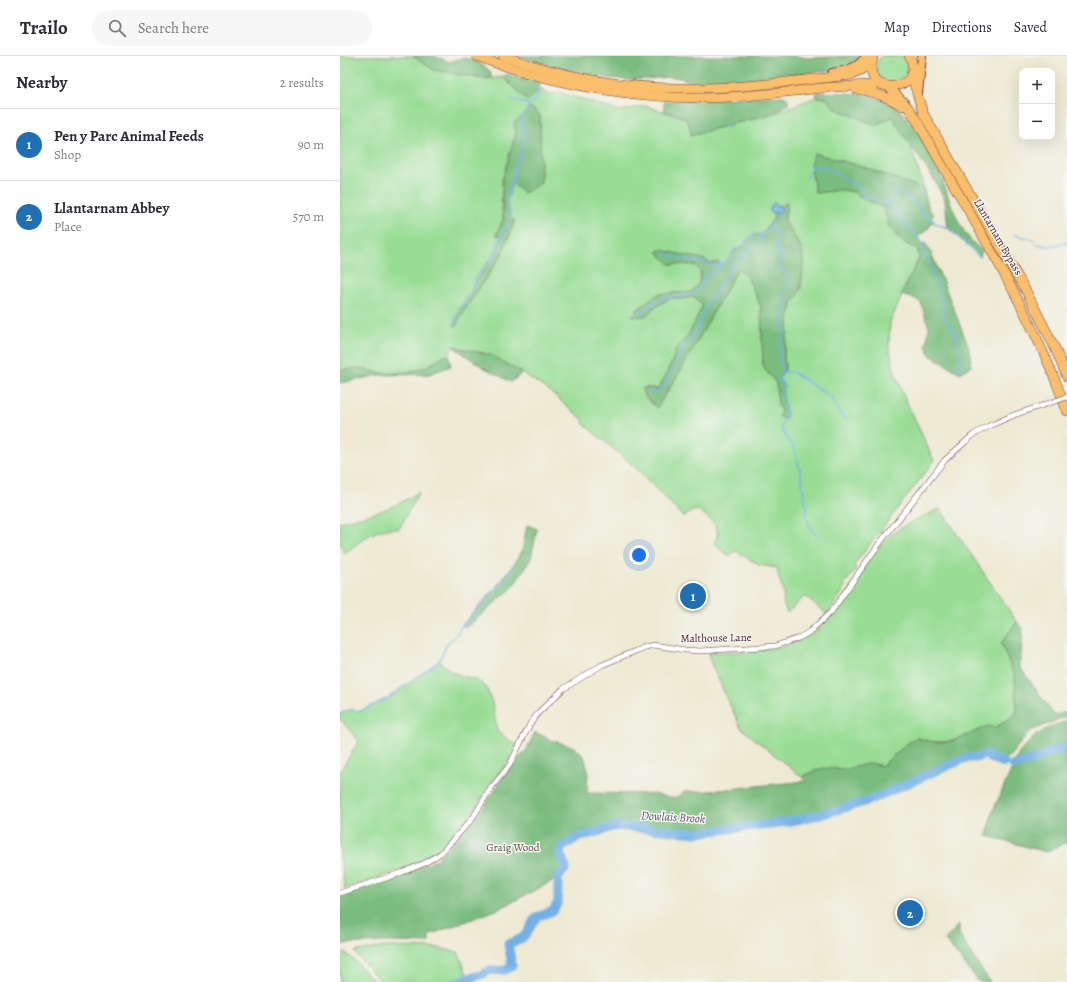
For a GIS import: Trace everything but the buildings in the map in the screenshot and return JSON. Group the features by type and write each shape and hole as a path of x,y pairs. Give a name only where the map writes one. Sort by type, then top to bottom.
{"highway":[{"path":"476,56 533,75 576,86 658,96 708,97 880,84 889,87 902,84 912,63"},
{"path":"503,56 549,70 590,79 654,87 736,87 852,75 861,71 871,58"},
{"path":"871,58 872,74 880,84"},
{"name":"Llantarnam Bypass","path":"912,63 918,96 923,113 1026,291 1067,377"},
{"path":"841,87 872,92 889,98 902,106 917,121"},
{"name":"Llantarnam Bypass","path":"889,87 907,106 917,121 1023,307 1050,365 1067,410"}],"main road":[{"path":"918,96 918,79 922,56"}],"street":[{"name":"Malthouse Lane","path":"340,893 401,873 425,863 441,853 472,819 490,788 508,766 530,724 539,712 563,689 602,665 645,646 654,645 700,651 775,646 799,638 809,632 831,612 878,544 945,460 973,435 989,426 1067,397"}],"green space":[{"path":"340,56 413,56 434,70 484,79 503,77 528,101 539,89 548,94 561,93 619,111 645,106 685,118 690,127 691,135 774,113 817,97 826,98 835,108 875,125 892,117 910,143 924,189 864,167 811,166 816,193 841,190 854,192 862,198 884,208 889,228 906,244 918,249 919,258 890,322 889,346 894,370 903,394 934,461 854,565 856,570 844,584 845,588 827,614 805,596 787,613 784,605 783,590 778,576 778,568 759,565 736,551 729,556 714,544 717,528 712,521 699,510 692,511 684,517 634,466 583,423 584,420 547,389 522,373 484,353 452,346 449,356 444,355 437,361 420,369 402,373 374,372 363,368 340,370","holes":["528,106 540,115 541,183 512,183 507,202 511,215 510,220 515,220 502,254 460,317 456,327 460,307 470,294 475,279 495,253 501,236 496,235 503,220 501,194 516,132 514,123 525,114","787,203 785,221 801,247 803,256 801,289 792,301 784,354 785,369 779,379 782,383 784,408 781,412 778,405 776,383 763,367 761,307 748,278 738,268 684,365 657,408 645,397 645,387 657,389 661,385 674,357 676,348 688,336 703,305 694,297 681,299 670,298 652,309 636,310 659,294 691,292 698,283 700,276 700,271 698,268 690,264 670,264 658,252 661,250 703,259 711,264 718,262 721,264 725,262 735,249 743,245 751,237 757,234 762,234 775,216 771,213 775,205 780,207"]},
{"path":"413,56 434,56 450,62 462,58 469,59 491,72 491,78 484,79 434,70"},
{"path":"518,56 797,56 807,58 862,56 843,69 790,75 785,72 767,78 695,84 681,78 671,77 632,80 609,78 575,72"},
{"path":"881,56 903,56 907,64 907,71 904,76 892,82 886,81 880,77 877,66"},
{"path":"507,74 541,83 539,89 528,101 503,77"},
{"path":"816,92 871,96 888,102 902,113 917,131 935,161 951,205 959,222 969,238 982,251 980,257 948,228 945,200 933,178 892,117 875,125 835,108 826,98 817,97"},
{"path":"783,96 787,98 789,103 774,113 691,135 690,127 685,118 664,111 664,101"},
{"path":"528,106 540,115 541,183 524,193 512,183 507,202 511,215 510,219 515,220 502,254 460,317 456,327 453,324 460,307 470,294 475,279 495,253 501,236 496,235 503,220 502,180 516,132 514,123 525,114"},
{"path":"814,153 864,167 924,189 929,210 934,214 931,218 933,221 927,230 918,236 922,244 925,243 932,255 968,345 972,366 960,373 930,355 926,346 929,328 921,303 916,299 901,295 919,258 918,249 906,244 889,228 884,208 862,198 854,192 841,190 815,193 811,166"},
{"path":"787,202 785,221 801,248 803,269 799,292 792,302 784,354 785,369 779,379 785,387 782,390 784,408 786,409 787,416 784,419 779,416 781,412 778,405 776,383 763,367 761,307 748,278 738,268 684,365 657,408 643,393 642,388 657,389 661,385 674,357 676,348 688,336 703,305 694,297 681,299 670,298 652,309 646,316 633,317 632,315 649,300 659,294 691,292 700,282 701,272 695,265 670,264 657,252 661,250 703,259 711,264 718,262 721,264 725,262 735,249 743,245 751,237 757,234 762,234 775,217 771,213 779,213 780,207"},
{"path":"452,346 491,355 522,373 511,382 483,367"},
{"path":"444,355 449,356 451,366 429,374 380,375 340,383 340,370 363,368 374,372 402,373 420,369 437,361"},
{"path":"419,492 399,529 383,530 369,535 345,554 340,543 340,522 381,511 400,503"},
{"path":"940,509 1017,622 1001,643 1015,677 1017,711 1012,718 994,728 988,726 954,740 937,742 918,738 909,742 882,766 871,763 847,769 835,768 815,770 802,777 741,728 712,666 708,653 756,651 779,647 801,640 816,631 839,607 877,549 894,532"},
{"path":"527,525 537,529 531,559 511,589 466,628 462,625 500,583 518,558 522,551"},
{"name":"Graig Wood","path":"1017,622 1023,629 1020,667 1054,715 1067,712 1067,716 1030,731 1004,763 986,755 977,758 966,758 868,801 827,813 787,822 696,833 616,826 576,838 561,848 560,853 566,868 558,878 499,909 429,935 429,943 388,942 340,944 340,897 398,877 436,860 480,813 502,779 527,749 535,732 551,740 574,747 584,756 588,770 587,793 654,794 674,798 683,794 683,792 709,791 806,781 802,777 823,768 847,769 871,763 882,766 909,742 918,738 928,741 945,742 961,738 988,726 994,728 1012,718 1017,711 1015,677 1001,643"},
{"path":"439,661 453,673 476,680 486,687 493,705 497,732 517,745 509,760 493,780 467,819 455,829 438,851 404,869 345,889 340,858 340,771 359,741 340,719 340,714 349,710 361,711 388,698"},
{"path":"1067,721 1067,842 1046,852 987,836 992,813 1019,753 1036,735 1052,726"},
{"path":"959,924 959,935 990,982 979,982 945,940"},
{"path":"387,947 438,948 458,952 468,977 458,982 381,982 355,953 356,951"},
{"path":"340,951 351,957 375,982 340,982"}],"water":[{"path":"773,203 775,203 776,207 779,205 782,212 771,213 769,211"}],"waterway":[{"path":"453,324 460,307 470,294 475,279 495,253 501,236 510,220 511,215 507,202 515,166 522,150 525,130 522,125 522,117 528,110 528,104 534,101 541,89"},
{"path":"512,100 528,104"},
{"path":"721,123 729,128"},
{"path":"807,178 811,166 819,166 832,171 863,189 862,195 882,202 895,201 893,193 897,190 915,203 921,214 931,218 935,223 950,229 980,257"},
{"path":"882,202 893,208 898,218 914,232 921,241 943,302 945,320 953,328 958,341 960,373"},
{"path":"649,391 653,393 659,390 668,380 683,348 693,336 706,307 729,270 736,261 746,255 752,247 757,244 779,213"},
{"path":"770,227 780,235 775,242 776,247 783,256 779,262 780,270 785,273 790,283 783,296 785,308 781,319 784,329 779,346 781,352 779,359 782,364 779,379 785,387 782,390 784,408 786,409 787,416 781,427 796,455 803,481 802,485 807,508 806,517 813,532 818,536"},
{"path":"664,254 691,261 701,261 710,266 715,266 725,262 735,249 743,245 751,237 757,234 762,234"},
{"path":"1014,235 1030,238 1037,244 1047,246 1067,243"},
{"path":"636,314 663,298 693,294 697,291 707,275 719,270 721,264"},
{"path":"782,372 792,372 831,397 842,416 848,421"},
{"path":"340,714 349,710 361,711 388,698 439,661 448,642 456,636 462,625 471,620 514,569"},
{"name":"Dowlais Brook","path":"1013,765 1027,762 1067,748"},
{"name":"Dowlais Brook","path":"458,982 486,973 490,970 499,971 510,968 512,965 508,944 522,938 527,933 534,920 539,916 553,911 558,902 558,878 566,868 560,853 561,848 577,838 616,826 696,833 787,822 827,813 868,801 966,758 977,758 986,754 990,758 1004,763"}],"place":[{"name":"Pen y Parc Animal Feeds","path":"693,596"},
{"name":"Llantarnam Abbey","path":"910,913"}]}
